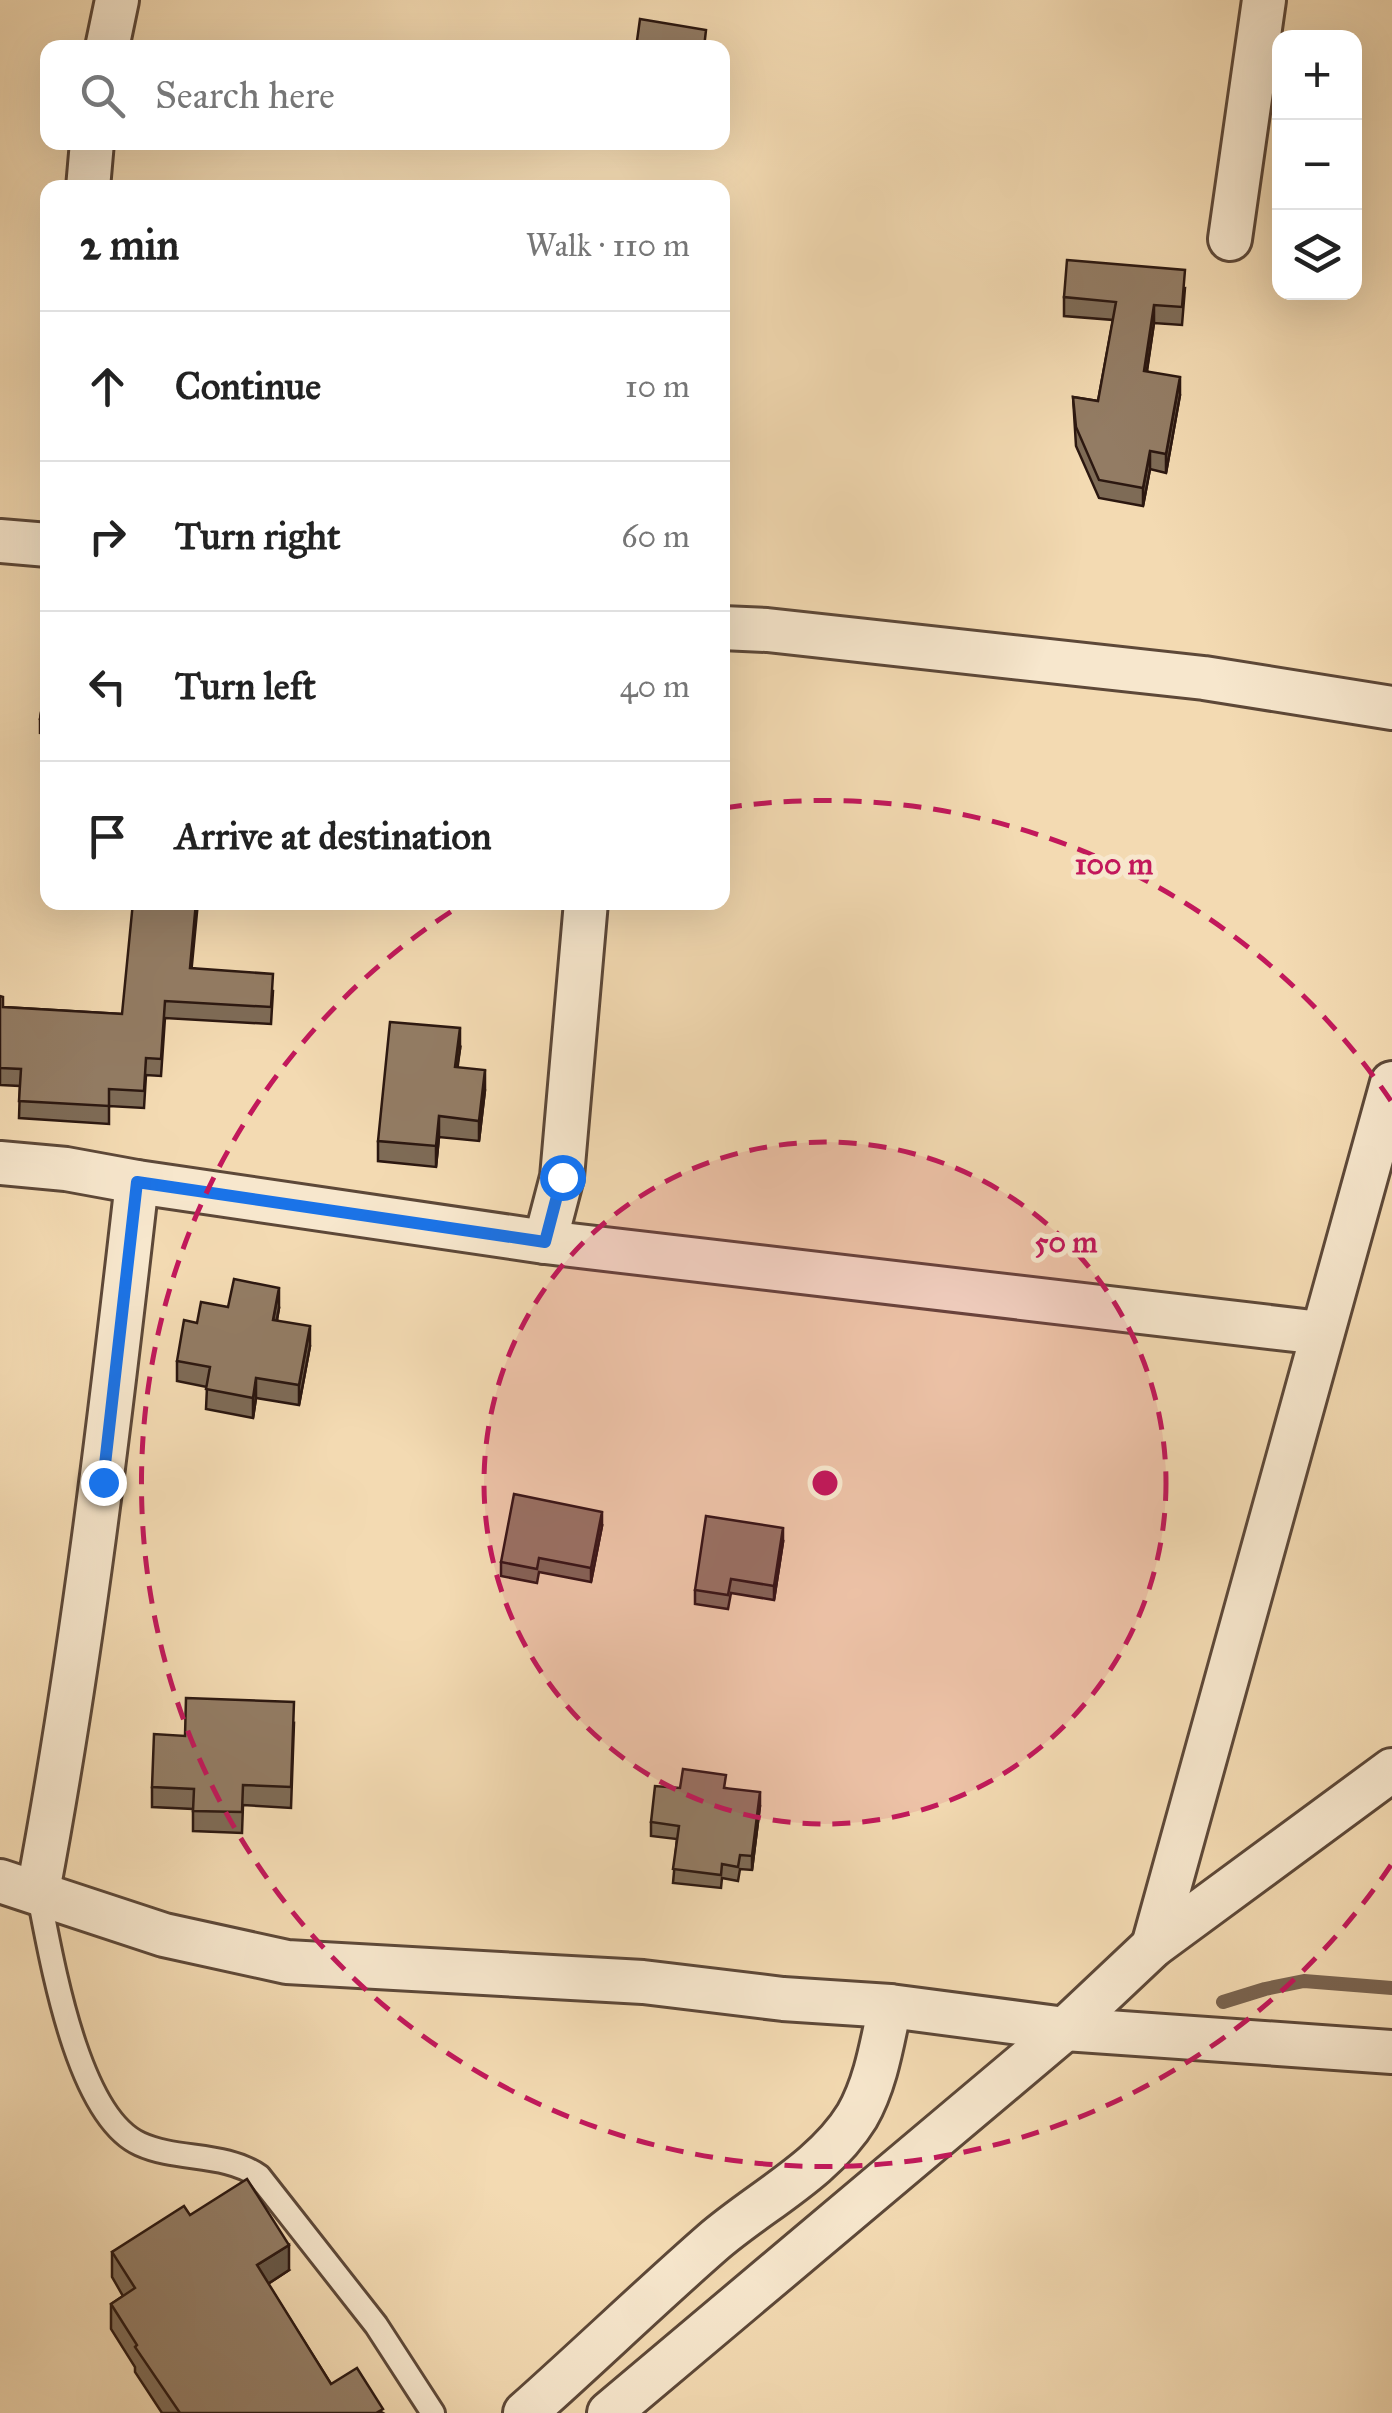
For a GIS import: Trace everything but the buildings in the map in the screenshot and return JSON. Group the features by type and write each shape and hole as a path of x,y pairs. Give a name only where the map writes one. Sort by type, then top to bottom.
{"street":[{"path":"109,40 117,0"},
{"path":"1230,239 1264,0"},
{"path":"89,180 91,150"},
{"path":"0,541 40,535"},
{"path":"730,628 1204,678 1392,708"},
{"path":"545,1242 562,1177 585,910"},
{"path":"1152,1946 1392,1082"},
{"path":"0,1163 66,1169 545,1242 1321,1333"},
{"path":"137,1182 103,1482 66,1742 19,1886 164,1935 288,1962 643,1982 1066,2028 1392,2052"},
{"path":"609,2413 1066,2028 1152,1946 1392,1770"},
{"path":"525,2413 715,2240 811,2165 846,2131 858,2114 875,2071 890,2006"}],"lane":[{"path":"19,1886 90,2079 120,2132 138,2143 240,2165 258,2176 376,2325 433,2413"}],"waterway":[{"path":"1223,2002 1304,1981 1392,1988"}],"route":[{"path":"103,1482 137,1182 545,1242 562,1177"}]}
